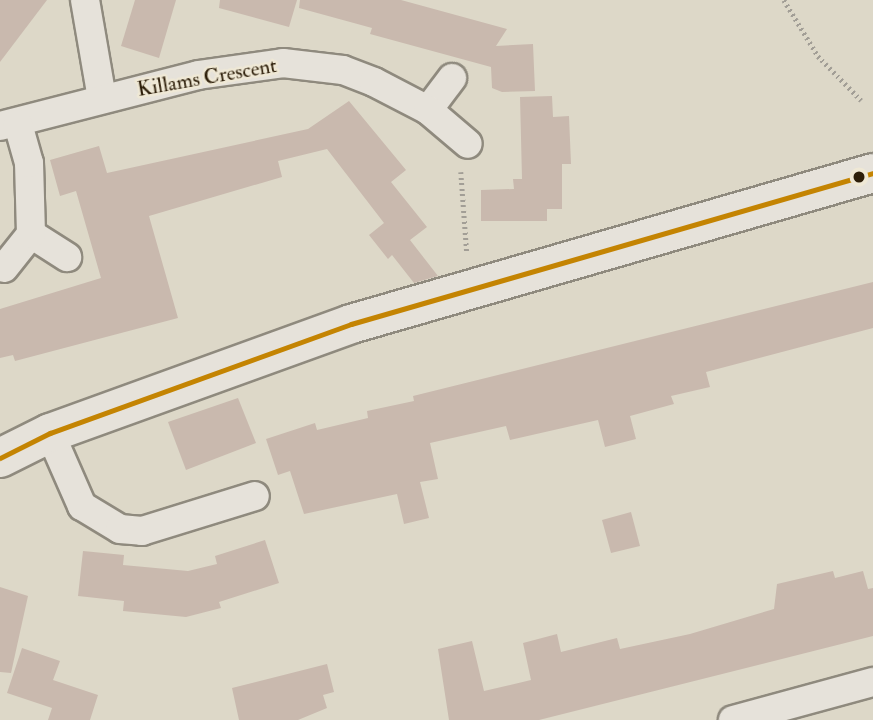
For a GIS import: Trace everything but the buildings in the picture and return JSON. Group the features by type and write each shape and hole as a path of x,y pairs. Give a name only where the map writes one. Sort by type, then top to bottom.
{"main road":[{"path":"0,458 50,433 476,284 873,173"}],"street":[{"path":"85,0 103,98"},
{"name":"Killams Crescent","path":"31,234 29,163 9,125 103,98 283,63 343,70 428,110 468,144"},
{"path":"428,110 452,78"},
{"path":"4,268 31,234 67,257"},
{"path":"50,433 82,506 120,530 142,531 255,496"},
{"path":"733,720 873,682"}],"path":[{"path":"784,0 818,56 862,100"},
{"path":"468,144 461,168 466,250 476,284"}],"transit line":[{"path":"0,458 50,433 351,324 873,173"}]}
